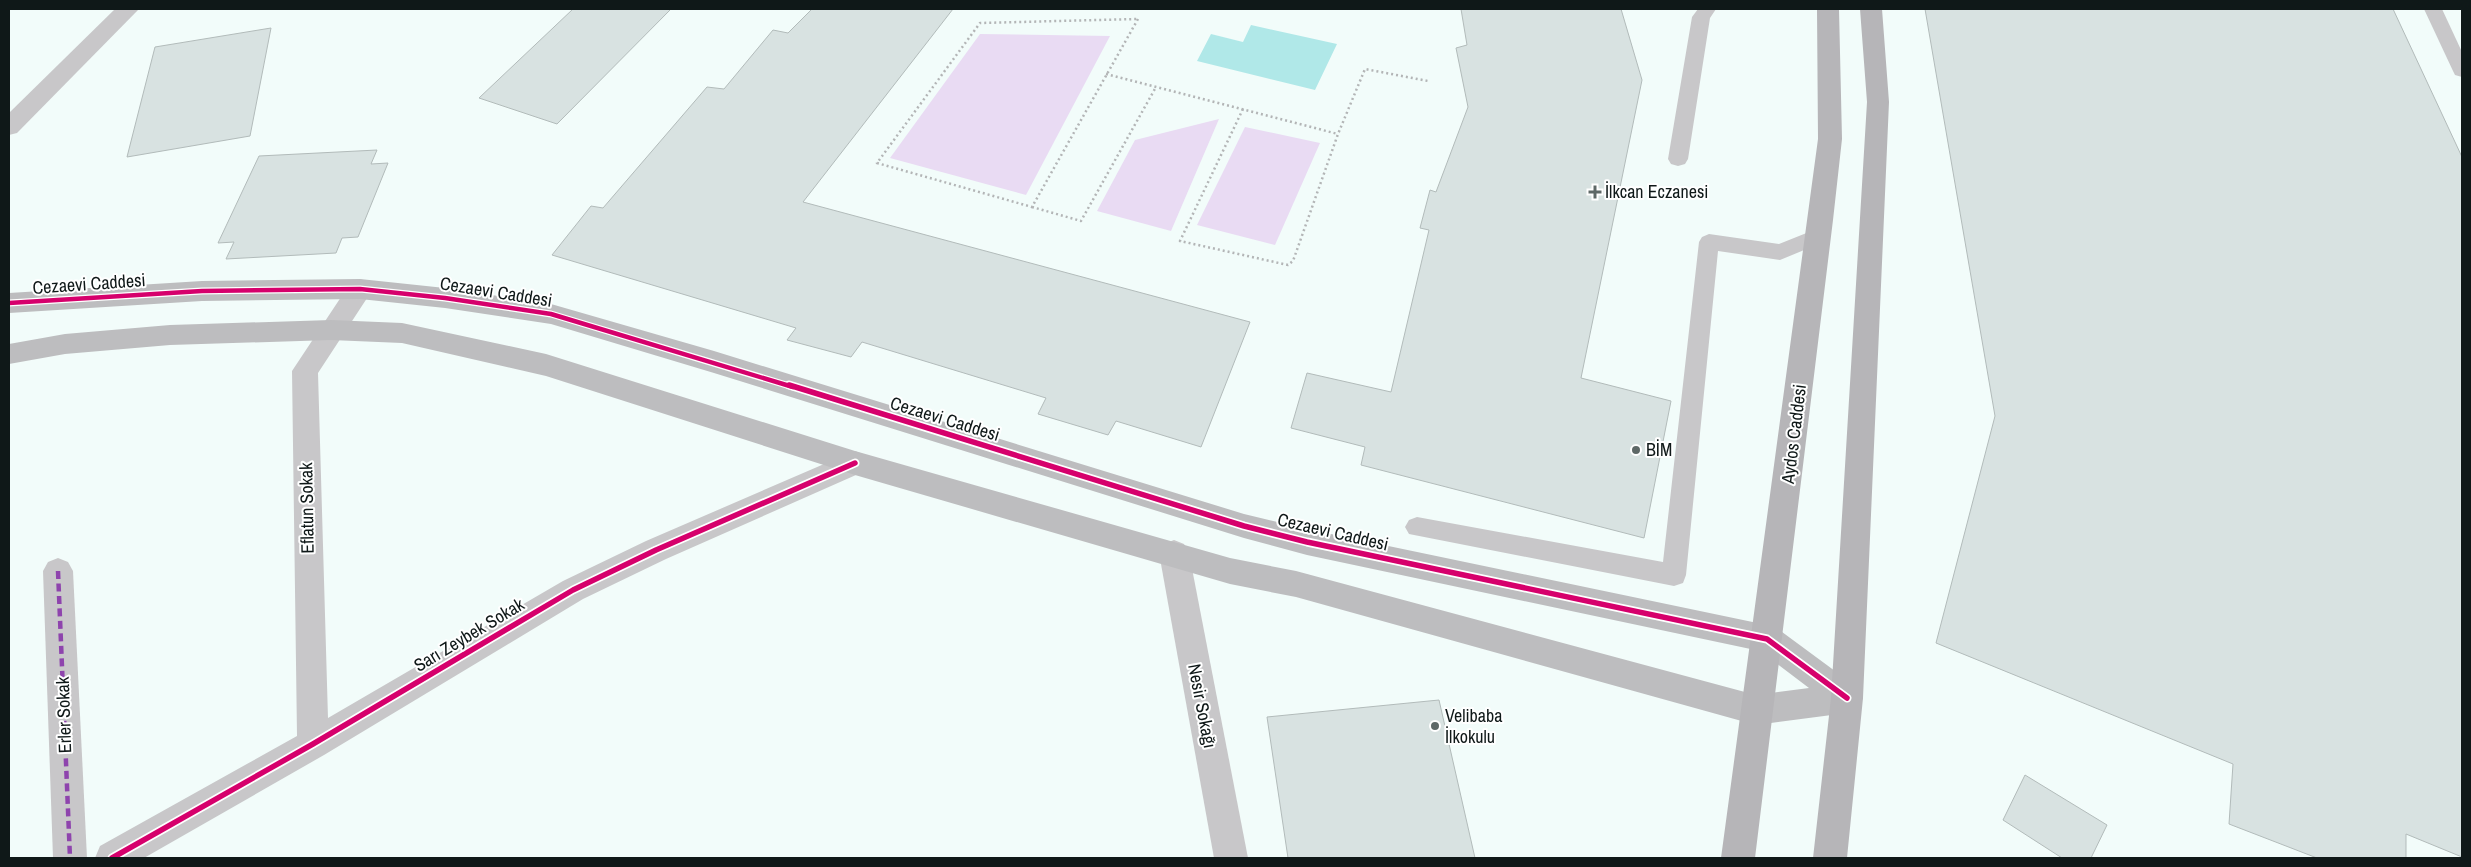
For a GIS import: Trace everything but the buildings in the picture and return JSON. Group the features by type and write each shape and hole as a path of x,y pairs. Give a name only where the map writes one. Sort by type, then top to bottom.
{"main road":[{"name":"Aydos Caddesi","path":"1738,858 1830,139 1828,9"},
{"path":"1830,858 1847,698 1878,102 1871,9"}],"street":[{"path":"9,127 128,9"},
{"name":"Cezaevi Caddesi","path":"9,303 202,290 360,289 445,298 551,314 724,365 1244,526 1307,542 1767,639 1847,698"},
{"name":"Eflatun Sokak","path":"313,744 304,371 360,289"},
{"path":"9,354 65,344 170,335 331,330 402,333 546,365 855,463 1174,553 1230,571 1296,584 1756,710 1847,698"},
{"name":"Sarı Zeybek Sokak","path":"112,858 313,744 573,590 656,550 855,463"},
{"name":"Nesir Sokağı","path":"1174,553 1231,858"},
{"name":"Erler Sokak","path":"58,571 70,858"}],"lane":[{"path":"1678,159 1701,17 1706,9"},
{"path":"2433,9 2462,71"},
{"path":"1417,527 1674,575 1709,242 1780,252 1819,236"}],"path":[{"path":"1032,207 1138,19 980,23 877,163 1081,221 1156,87"},
{"path":"1243,109 1180,241 1288,265 1293,261 1338,134 1365,69 1428,81"},
{"path":"1106,74 1338,134"}],"shaded area":[{"path":"980,34 1110,36 1026,195 890,158"},
{"path":"1219,119 1171,231 1097,211 1135,140"},
{"path":"1245,127 1320,143 1275,245 1197,225"}],"water":[{"path":"1251,25 1337,44 1315,90 1197,61 1211,34 1243,42"}],"marked path":[{"path":"58,571 70,858"}],"cycle path":[{"path":"9,303 202,291 360,289 445,298 551,314 714,362 1244,526 1307,542 1767,639 1847,698"},
{"path":"112,858 313,744 573,590 656,550 855,463"}],"place":[{"name":"İlkcan Eczanesi","path":"1595,192"},
{"name":"BİM","path":"1636,450"},
{"name":"Velibaba İlkokulu","path":"1435,726"}]}
